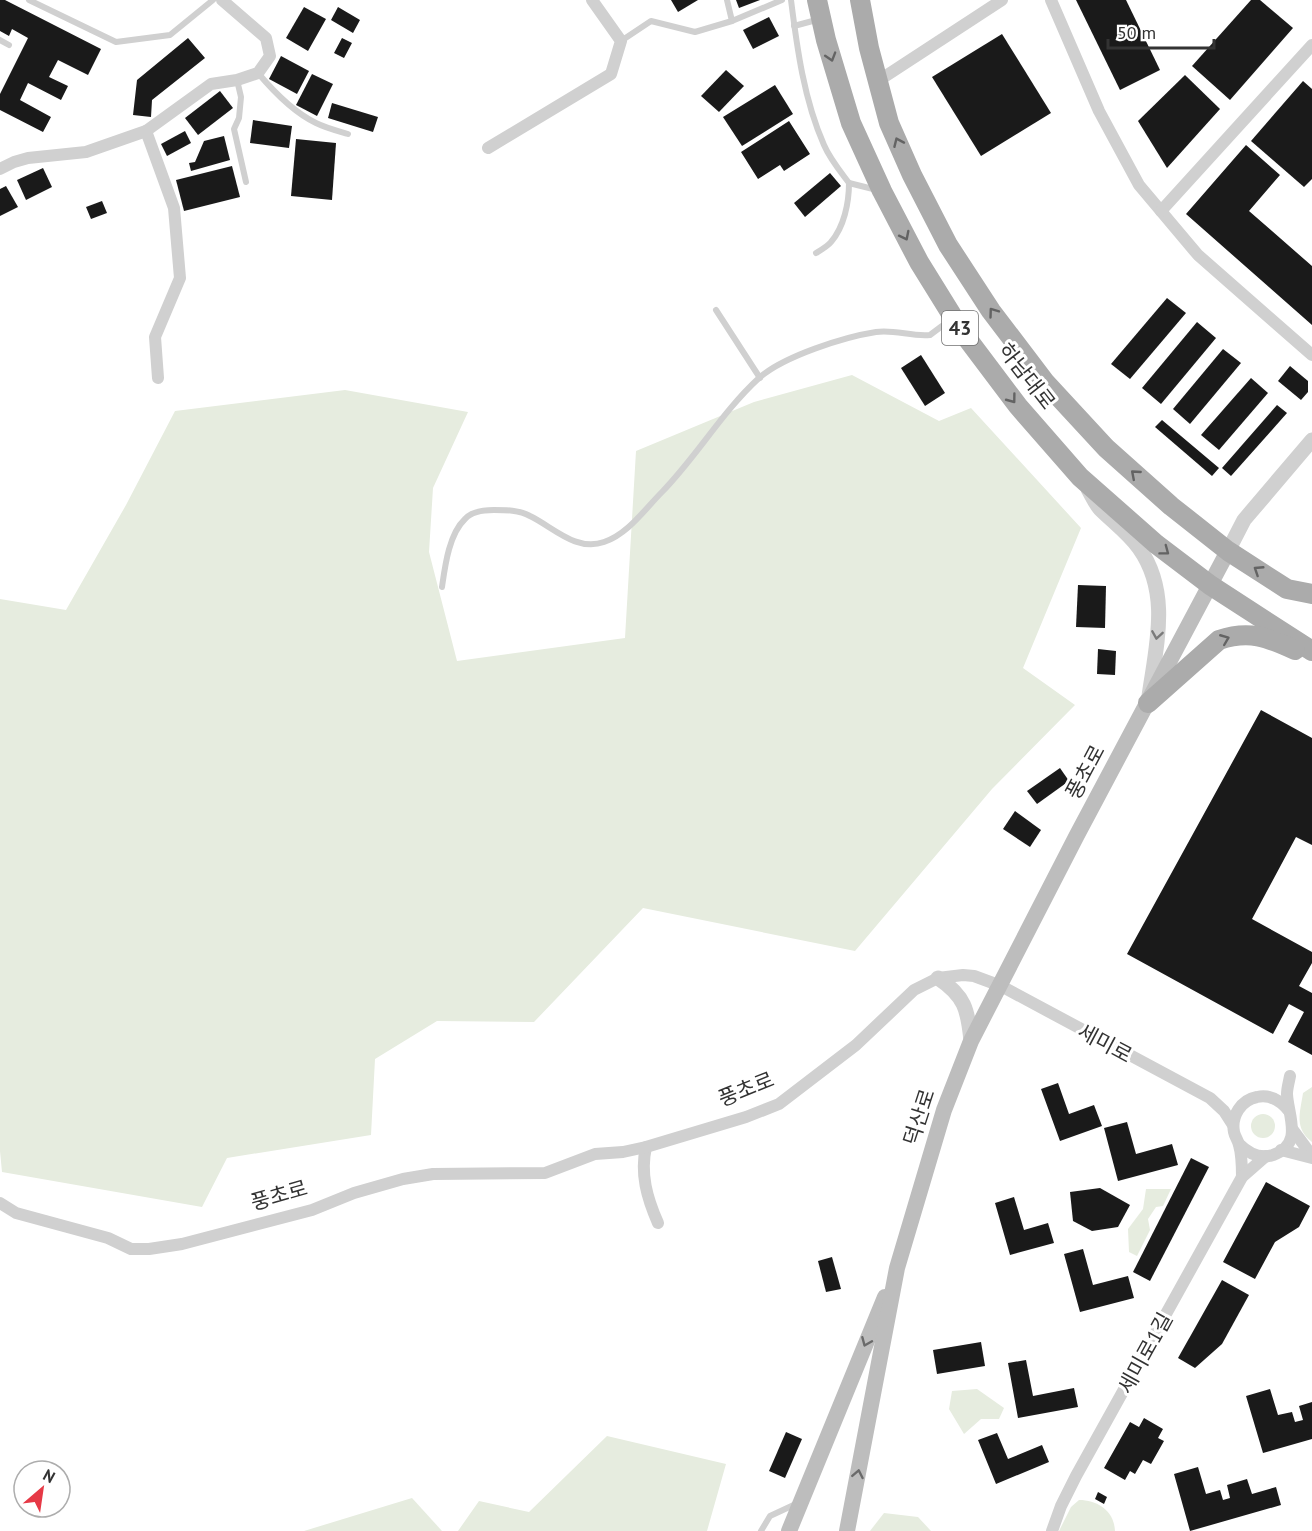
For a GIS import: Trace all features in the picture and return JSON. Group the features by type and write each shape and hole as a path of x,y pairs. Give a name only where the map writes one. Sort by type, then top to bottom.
{"main road":[{"name":"하남대로","path":"860,0 889,123 912,175 948,245 998,320 1045,382 1106,448 1171,506 1228,552 1287,590 1310,595"},
{"name":"하남대로","path":"819,9 851,123 882,191 947,320 1080,477 1156,544 1210,585 1312,651"},
{"name":"풍초로","path":"1001,986 1077,835 1228,552"},
{"path":"1148,703 1219,640 1233,635 1261,636 1312,658"},
{"name":"덕산로","path":"847,1531 897,1269 944,1110 971,1041 1001,986"},
{"name":"덕산로","path":"789,1531 897,1269"}],"street":[{"path":"0,169 28,158 86,153 146,131 211,84 237,80 258,73 270,56 266,38 222,0"},
{"path":"488,148 610,74 621,41 592,0"},
{"path":"878,81 1002,0"},
{"path":"1051,0 1099,111 1138,185 1198,255 1312,355"},
{"path":"1161,211 1309,54"},
{"path":"146,131 174,208 180,278 155,337 158,378"},
{"path":"1228,552 1244,520 1312,440"},
{"path":"1080,477 1099,508 1139,548 1156,586 1160,620 1148,703"},
{"name":"풍초로","path":"0,1203 16,1213 108,1238 131,1249 150,1249 182,1244 312,1210 354,1193 403,1179 433,1174 545,1173 595,1154 623,1152 645,1147 746,1117 779,1104 856,1045 914,990 938,978 974,976 1001,986"},
{"path":"938,978 956,991 964,1005 968,1016 971,1041"},
{"name":"세미로","path":"1001,986 1210,1098"},
{"path":"1266,1156 1246,1151 1239,1144 1234,1135 1235,1116 1247,1101 1266,1096 1290,1076 1287,1091 1289,1111"},
{"path":"1242,1177 1266,1156 1281,1150 1291,1138 1293,1120 1289,1111 1283,1104 1266,1096"},
{"path":"1210,1098 1229,1102 1247,1101"},
{"path":"1210,1098 1224,1111 1233,1125"},
{"path":"1293,1130 1312,1157"},
{"path":"1239,1144 1242,1177"},
{"path":"645,1147 643,1178 658,1223"},
{"path":"1281,1150 1312,1157"},
{"name":"세미로1길","path":"1052,1531 1076,1476 1242,1177"}],"lane":[{"path":"29,0 116,42 170,35 213,0"},
{"path":"727,0 732,21"},
{"path":"621,41 651,21 695,32 732,21 782,0"},
{"path":"791,0 794,26 818,130 831,158 849,183 849,197 838,230 831,243 816,253"},
{"path":"794,26 819,9"},
{"path":"0,40 9,45"},
{"path":"258,73 273,91 296,110 316,123 348,134"},
{"path":"237,80 242,97 239,118 234,129 246,182"},
{"path":"849,183 882,191"},
{"path":"716,310 760,378"},
{"path":"938,333 947,320"},
{"path":"442,586 454,537 466,517 477,512 505,510 520,512 530,515 567,538 581,543 604,543 636,520 685,468 725,417 760,378 789,361 831,343 882,331 930,335 947,320"},
{"path":"1279,628 1312,641"},
{"path":"761,1531 770,1516 801,1501"}],"shaded area":[{"path":"852,375 939,421 971,408 1081,528 1023,668 1075,705 992,789 855,951 643,908 534,1022 437,1021 375,1059 371,1135 227,1158 202,1207 2,1172 0,1151 0,599 66,610 126,505 175,411 345,390 468,412 433,488 429,552 457,661 625,638 636,451 754,402"},
{"path":"1312,1087 1312,1142 1300,1126 1300,1114 1303,1093"},
{"path":"1263,1114 1268,1115 1274,1121 1274,1131 1268,1137 1263,1138 1258,1137 1252,1131 1251,1126 1252,1121 1258,1115"},
{"path":"1146,1189 1171,1189 1163,1206 1156,1207 1148,1219 1150,1230 1137,1256 1129,1252 1128,1229 1143,1209"},
{"path":"977,1389 1004,1408 999,1419 981,1419 964,1434 949,1409 952,1391"},
{"path":"607,1436 726,1464 707,1531 458,1531 479,1501 529,1512"},
{"path":"412,1498 442,1531 304,1531"},
{"path":"1079,1500 1092,1502 1104,1508 1112,1518 1115,1531 1059,1531 1071,1507"},
{"path":"884,1513 918,1517 931,1531 870,1531"}],"building":[{"path":"0,0 5,0 101,49 88,75 58,60 49,77 68,86 61,100 28,83 20,100 51,117 43,132 0,110 0,94 28,38 12,29 9,36 0,31"},
{"path":"671,0 698,0 678,12"},
{"path":"736,0 760,0 739,8"},
{"path":"1076,0 1126,0 1160,70 1120,90"},
{"path":"1251,0 1260,0 1293,28 1230,100 1192,66"},
{"path":"304,7 326,19 308,51 286,38"},
{"path":"338,7 360,20 353,33 331,20"},
{"path":"769,17 779,36 753,49 743,30"},
{"path":"1002,34 1051,113 981,156 932,77"},
{"path":"188,38 205,58 152,100 151,117 133,115 137,80"},
{"path":"342,38 352,43 344,58 334,53"},
{"path":"281,56 309,71 297,94 269,79"},
{"path":"726,70 744,86 719,112 701,96"},
{"path":"312,74 333,84 317,116 296,105"},
{"path":"1185,75 1220,109 1167,168 1138,121"},
{"path":"1303,81 1312,89 1312,179 1304,187 1251,141"},
{"path":"775,85 793,114 742,146 723,117"},
{"path":"220,91 233,108 198,135 185,118"},
{"path":"332,103 378,117 373,132 328,118"},
{"path":"253,120 292,126 289,148 250,143"},
{"path":"789,121 810,154 784,171 780,165 758,179 741,152"},
{"path":"185,131 191,143 167,156 161,144"},
{"path":"224,136 230,160 191,171 189,163 195,162 204,141"},
{"path":"296,139 336,143 332,200 291,196"},
{"path":"1246,145 1280,175 1249,211 1312,266 1312,325 1186,214"},
{"path":"232,166 240,197 184,211 176,180"},
{"path":"43,168 52,187 26,200 17,180"},
{"path":"830,173 841,186 805,217 794,203"},
{"path":"6,186 18,207 0,216 0,189"},
{"path":"102,201 107,213 91,219 86,207"},
{"path":"1167,298 1186,313 1130,379 1111,364"},
{"path":"1197,322 1216,338 1161,404 1142,388"},
{"path":"1223,349 1241,363 1190,424 1173,409"},
{"path":"921,355 945,393 925,406 901,368"},
{"path":"1290,366 1308,381 1308,392 1301,400 1278,381"},
{"path":"1251,378 1268,393 1219,450 1201,435"},
{"path":"1277,405 1287,413 1231,476 1222,468"},
{"path":"1162,420 1219,468 1212,476 1155,427"},
{"path":"1078,585 1106,586 1105,628 1076,627"},
{"path":"1098,649 1116,651 1115,675 1097,674"},
{"path":"1261,710 1312,738 1312,845 1296,837 1252,919 1312,952 1312,963 1299,986 1312,993 1312,1055 1288,1042 1304,1012 1289,1004 1273,1034 1127,954"},
{"path":"1060,768 1069,781 1037,804 1027,791"},
{"path":"1015,811 1041,830 1030,847 1003,829"},
{"path":"1058,1083 1069,1114 1094,1105 1102,1126 1060,1141 1041,1089"},
{"path":"1127,1122 1136,1154 1172,1144 1178,1165 1118,1181 1104,1128"},
{"path":"1191,1158 1209,1167 1150,1281 1133,1272"},
{"path":"1266,1182 1310,1206 1299,1227 1275,1242 1255,1279 1223,1262"},
{"path":"1100,1188 1130,1205 1118,1227 1092,1231 1073,1221 1070,1192"},
{"path":"1014,1197 1024,1230 1048,1223 1054,1243 1010,1255 995,1203"},
{"path":"1083,1249 1093,1285 1128,1276 1134,1298 1080,1312 1064,1254"},
{"path":"832,1257 841,1289 826,1292 818,1261"},
{"path":"1222,1280 1249,1295 1222,1344 1195,1368 1178,1358"},
{"path":"981,1342 985,1366 937,1374 933,1350"},
{"path":"1026,1360 1033,1396 1074,1388 1078,1407 1018,1418 1008,1363"},
{"path":"1270,1389 1278,1415 1292,1412 1295,1422 1303,1420 1299,1406 1312,1402 1312,1439 1263,1453 1246,1396"},
{"path":"1144,1418 1163,1429 1158,1438 1164,1441 1151,1464 1143,1460 1135,1474 1130,1471 1125,1480 1104,1468 1130,1422 1139,1427"},
{"path":"786,1432 802,1439 785,1478 769,1471"},
{"path":"997,1433 1008,1459 1042,1445 1049,1462 996,1484 978,1440"},
{"path":"1198,1467 1206,1494 1220,1490 1223,1500 1230,1498 1227,1485 1247,1479 1252,1494 1276,1487 1281,1505 1190,1531 1174,1474"},
{"path":"1098,1492 1107,1497 1104,1504 1095,1499"}]}
